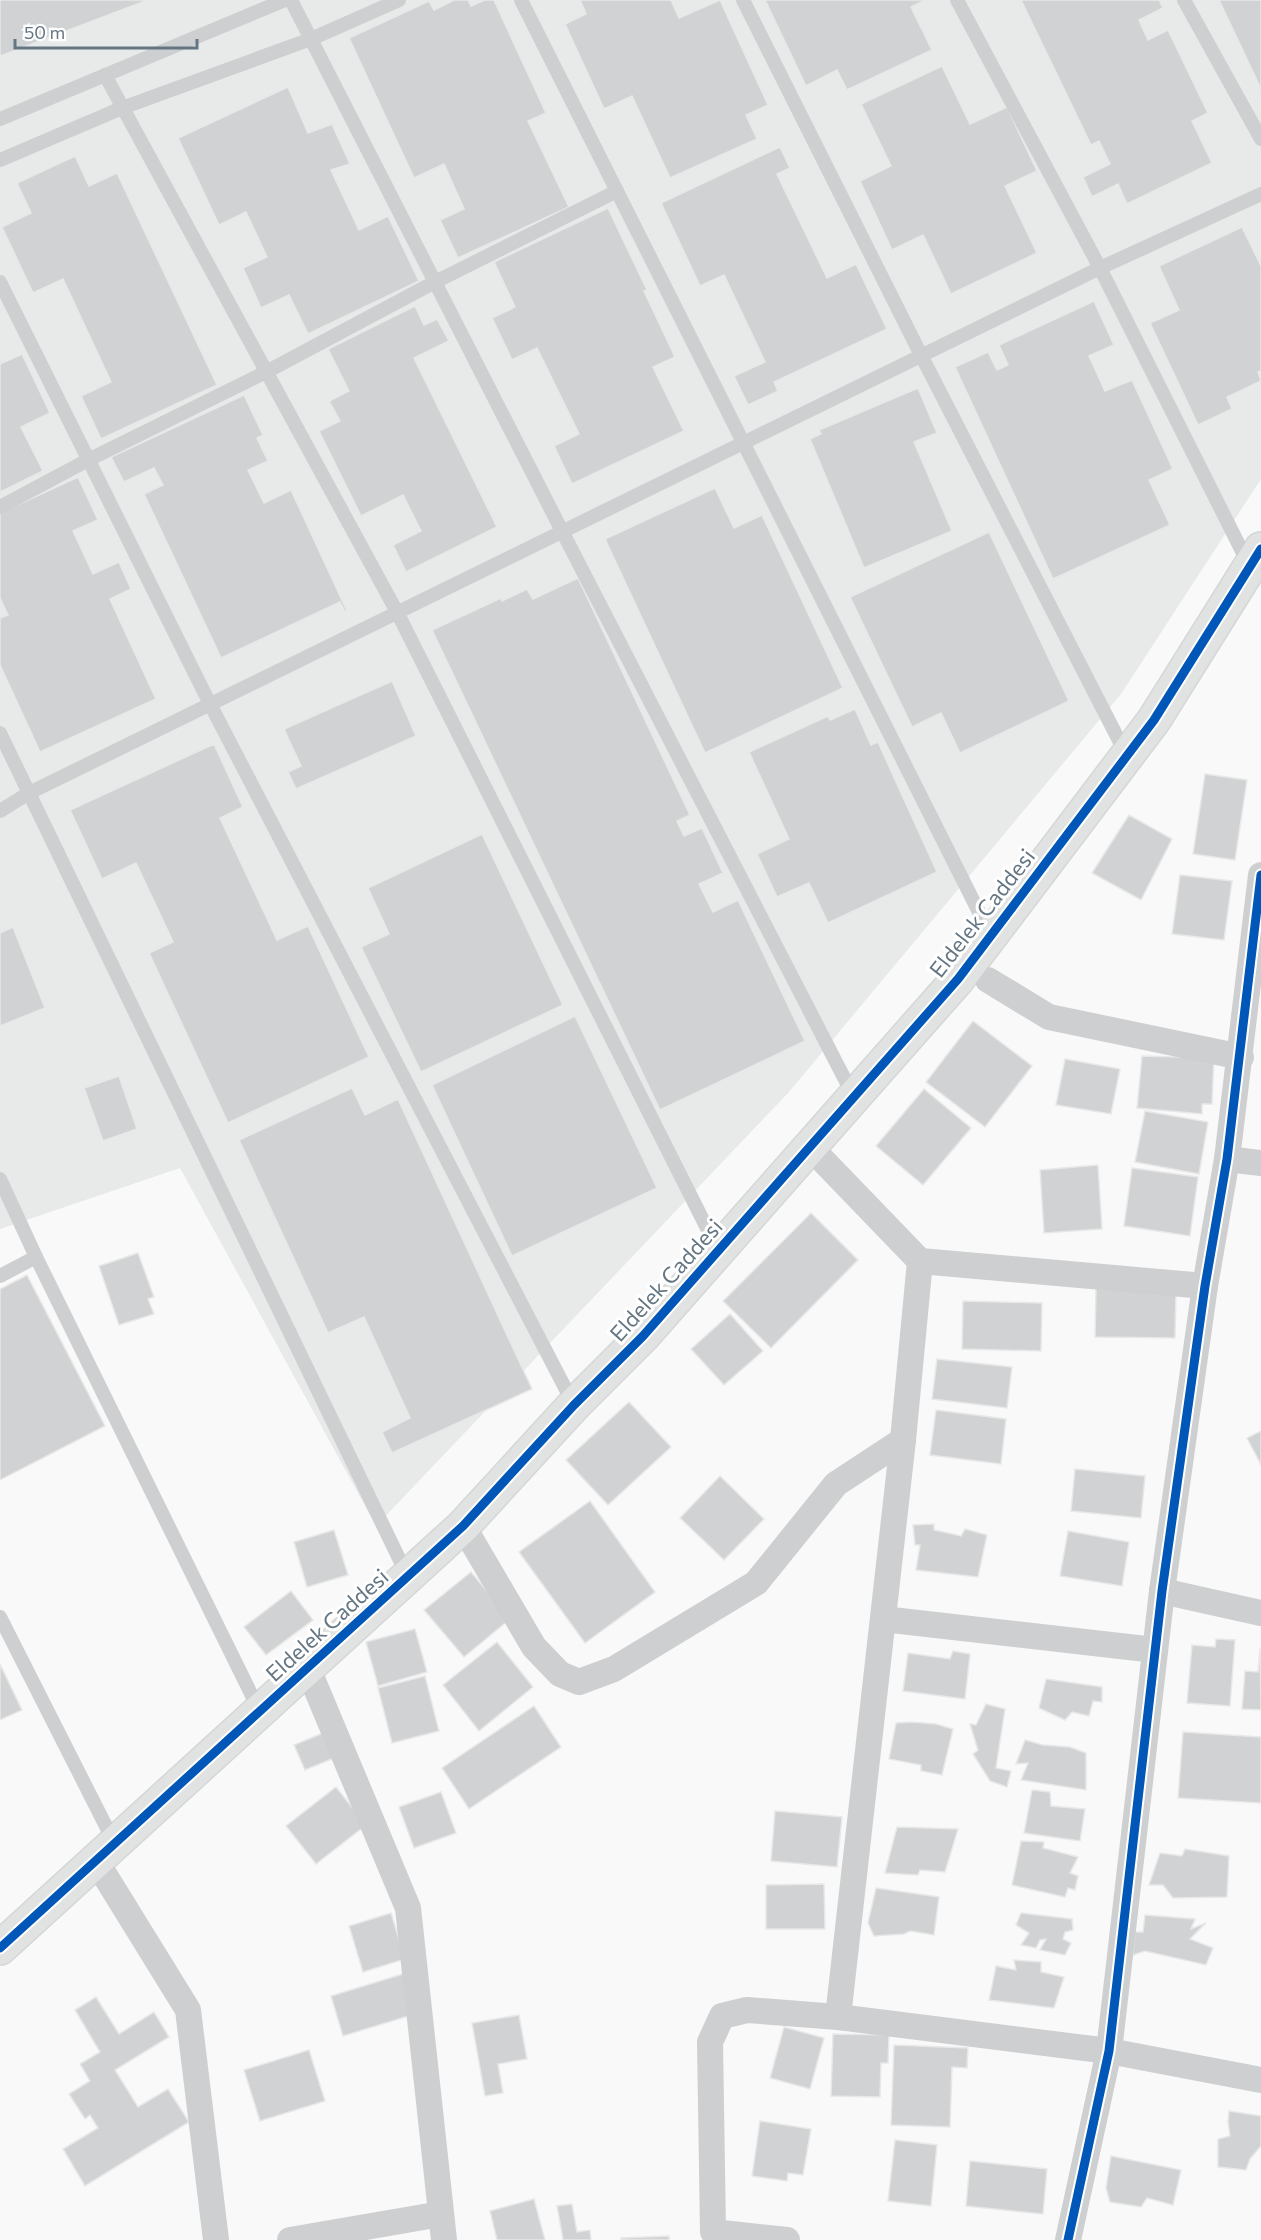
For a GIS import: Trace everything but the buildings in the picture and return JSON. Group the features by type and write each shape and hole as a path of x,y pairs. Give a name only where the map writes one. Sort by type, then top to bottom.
{"street":[{"name":"Eldelek Caddesi","path":"0,1948 463,1526 574,1405 643,1336 958,979 1154,720 1257,566"},
{"path":"1068,2240 1109,2051 1162,1591 1205,1286 1227,1159 1241,1057 1253,1014 1261,875"},
{"path":"988,980 1049,1017 1241,1057"},
{"path":"810,1147 920,1261 1205,1286"},
{"path":"1227,1159 1261,1163"},
{"path":"838,2017 903,1440 920,1261"},
{"path":"463,1526 534,1647 560,1674 579,1682 614,1669 756,1583 836,1484 903,1440"},
{"path":"1162,1591 1261,1613"},
{"path":"883,1619 1155,1650"},
{"path":"308,1669 408,1908 444,2240"},
{"path":"105,1852 188,2010 216,2240"},
{"path":"787,2240 713,2232 710,2042 722,2016 747,2010 838,2017 1109,2051 1261,2079"},
{"path":"290,2240 441,2214"}],"lane":[{"path":"0,119 285,0"},
{"path":"291,0 854,1097"},
{"path":"0,160 122,108 311,39 399,0"},
{"path":"520,0 991,936"},
{"path":"743,0 921,355 1127,755"},
{"path":"957,0 1257,566"},
{"path":"1184,0 1261,139"},
{"path":"105,75 397,612 719,1252"},
{"path":"0,507 88,459 266,372 435,282 617,192"},
{"path":"0,811 29,793 1100,267 1261,194"},
{"path":"0,282 210,704 574,1405"},
{"path":"0,733 408,1577"},
{"path":"0,1179 36,1257 260,1712"},
{"path":"0,1276 36,1257"},
{"path":"0,1617 105,1852"}],"shaded area":[{"path":"0,0 1261,0 1261,479 1121,694 789,1092 376,1526 180,1168 0,1229"}],"cycle path":[{"path":"0,1948 463,1526 574,1405 643,1336 958,979 1154,720 1261,549"},
{"path":"1068,2240 1109,2051 1162,1591 1205,1286 1227,1159 1261,875"}]}
